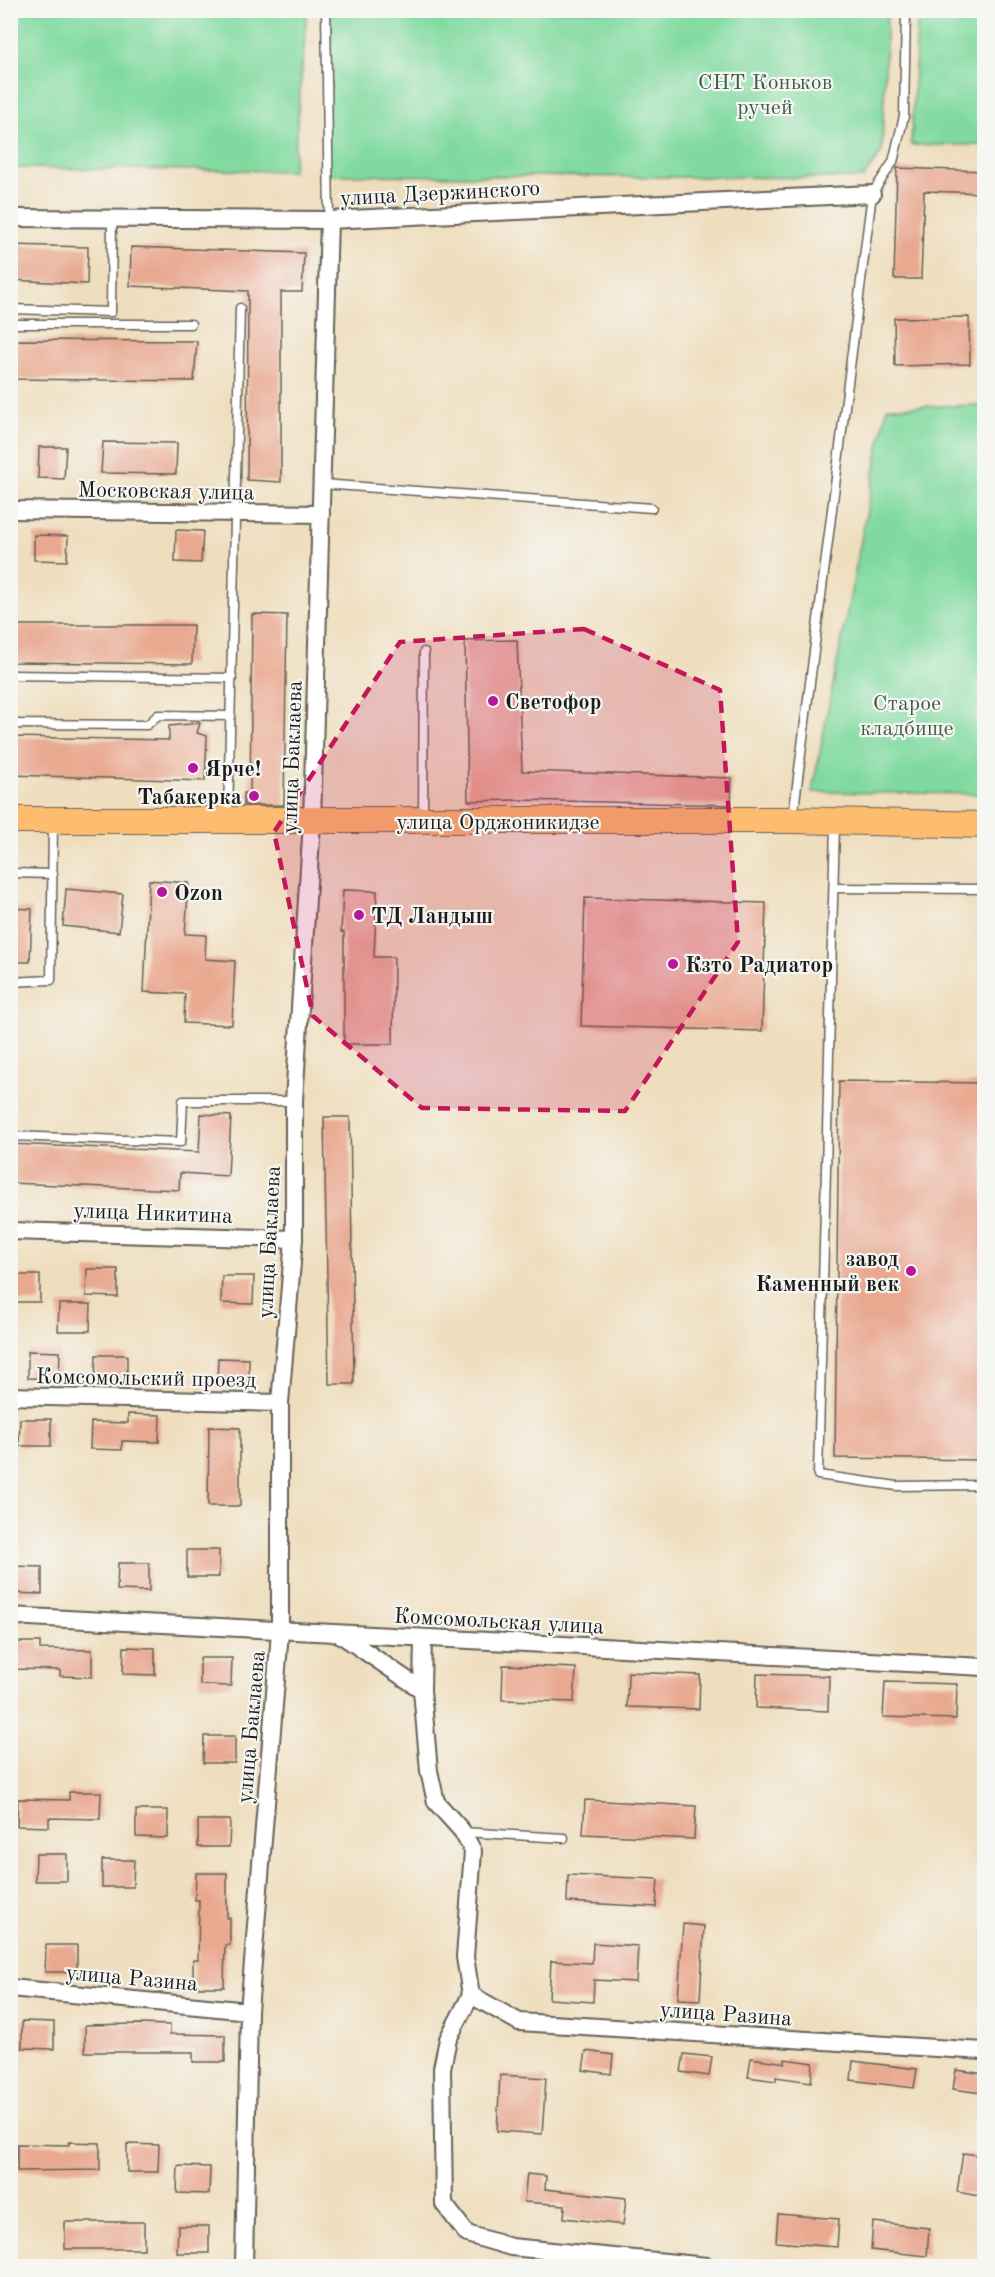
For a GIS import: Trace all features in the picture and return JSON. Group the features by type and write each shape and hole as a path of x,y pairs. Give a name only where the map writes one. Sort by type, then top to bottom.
{"main road":[{"name":"улица Орджоникидзе","path":"10,820 312,822 793,820 984,825"}],"street":[{"name":"улица Дзержинского","path":"10,218 329,220 872,194"},
{"name":"улица Баклаева","path":"244,2266 249,2011 280,1632 280,1403 294,1239 294,1101 312,822 329,220"},
{"name":"Московская улица","path":"10,510 321,514"},
{"name":"улица Никитина","path":"10,1231 294,1239"},
{"name":"Комсомольский проезд","path":"10,1396 280,1403"},
{"name":"Комсомольская улица","path":"10,1616 984,1668"},
{"path":"341,1635 422,1690"},
{"path":"423,1638 422,1690 429,1771 436,1802 462,1832 473,1851 465,1957 471,1995 448,2039 442,2068 444,2204 467,2234 511,2247 707,2266"},
{"name":"улица Разина","path":"10,1988 249,2011"},
{"name":"улица Разина","path":"471,1995 519,2022 984,2051"}],"lane":[{"path":"326,10 329,220"},
{"path":"793,820 872,194 893,162 904,116 906,10"},
{"path":"10,309 111,312 111,219"},
{"path":"228,820 237,513 240,308"},
{"path":"10,324 191,324"},
{"path":"322,484 652,508"},
{"path":"423,820 424,652"},
{"path":"10,675 232,678"},
{"path":"10,724 147,725 158,715 231,716"},
{"path":"10,982 51,980 53,820"},
{"path":"835,822 818,1475 897,1486 984,1485"},
{"path":"10,873 53,874"},
{"path":"834,888 984,889"},
{"path":"10,1136 181,1142 183,1101 294,1101"},
{"path":"462,1832 564,1838"}],"highlighted area":[{"path":"584,629 720,690 738,942 625,1111 422,1108 313,1016 274,832 400,642"}],"green space":[{"path":"11,10 307,11 293,171 11,168"},
{"name":"СНТ Коньков ручей","path":"331,11 887,11 882,152 863,178 325,175"},
{"path":"918,11 984,11 984,145 911,145"},
{"name":"Старое кладбище","path":"984,405 984,794 812,792 887,407"}],"building":[{"path":"897,168 984,171 984,193 924,191 921,279 894,279"},
{"path":"10,245 88,247 87,284 10,280"},
{"path":"131,247 304,253 302,292 281,292 281,482 247,480 248,291 130,286"},
{"path":"969,317 970,364 895,366 894,318"},
{"path":"10,340 197,341 194,381 10,379"},
{"path":"103,442 177,443 176,474 101,473"},
{"path":"39,447 66,447 64,479 38,478"},
{"path":"176,530 203,531 201,563 175,562"},
{"path":"34,535 68,536 67,561 34,560"},
{"path":"252,614 287,615 284,805 244,805 244,793 250,793"},
{"path":"10,625 193,625 192,664 10,662"},
{"path":"517,640 522,771 732,778 731,805 521,800 468,801 465,641"},
{"path":"200,723 197,733 207,736 205,781 10,775 10,737 169,740 169,726"},
{"path":"149,880 189,883 185,934 206,935 205,959 235,961 232,1025 184,1023 185,994 144,992"},
{"path":"66,889 123,894 119,932 63,926"},
{"path":"343,890 377,891 374,957 394,957 393,1044 344,1044 344,932 341,932"},
{"name":"Кзто Радиатор","path":"585,898 766,903 762,1031 581,1026"},
{"path":"10,908 32,909 30,962 10,962"},
{"name":"завод Каменный век","path":"839,1081 984,1083 984,1460 835,1458"},
{"path":"201,1114 231,1116 228,1176 180,1173 179,1190 10,1183 10,1144 199,1152"},
{"path":"324,1117 350,1117 354,1384 329,1384"},
{"path":"87,1269 118,1269 118,1297 86,1296"},
{"path":"10,1275 40,1275 40,1302 10,1302"},
{"path":"222,1276 254,1276 253,1304 221,1303"},
{"path":"59,1304 91,1304 90,1331 58,1331"},
{"path":"28,1351 60,1352 59,1379 28,1378"},
{"path":"96,1355 127,1355 127,1382 95,1382"},
{"path":"218,1358 249,1359 249,1386 217,1386"},
{"path":"128,1414 160,1415 159,1442 122,1441 122,1450 90,1449 91,1422 128,1423"},
{"path":"20,1419 51,1419 51,1446 19,1446"},
{"path":"209,1427 240,1428 240,1506 208,1506"},
{"path":"187,1550 219,1550 219,1577 187,1577"},
{"path":"118,1563 149,1563 149,1591 117,1590"},
{"path":"10,1566 42,1567 42,1594 10,1593"},
{"path":"10,1642 40,1642 40,1649 92,1650 92,1677 60,1676 60,1670 10,1669"},
{"path":"124,1647 155,1648 155,1675 123,1674"},
{"path":"200,1658 232,1658 231,1686 200,1685"},
{"path":"503,1665 576,1668 574,1702 502,1700"},
{"path":"628,1672 700,1675 699,1709 627,1707"},
{"path":"757,1674 829,1676 828,1711 756,1708"},
{"path":"885,1682 957,1684 956,1719 883,1717"},
{"path":"204,1736 235,1736 235,1763 203,1763"},
{"path":"69,1792 101,1792 100,1819 49,1818 49,1827 17,1826 18,1799 69,1800"},
{"path":"585,1800 696,1806 694,1839 583,1834"},
{"path":"136,1810 168,1810 168,1838 136,1837"},
{"path":"198,1820 230,1820 229,1847 198,1847"},
{"path":"36,1854 67,1854 67,1881 35,1881"},
{"path":"102,1860 134,1860 133,1887 102,1887"},
{"path":"196,1873 227,1873 227,1918 230,1918 230,1945 225,1945 224,1987 193,1987 193,1960 198,1960 199,1900 195,1900"},
{"path":"568,1875 658,1879 656,1907 567,1902"},
{"path":"683,1924 704,1926 700,2000 678,1999"},
{"path":"593,1943 638,1946 636,1982 594,1980 593,2002 549,1999 551,1961 592,1963"},
{"path":"46,1945 77,1945 77,1972 45,1972"},
{"path":"22,2021 54,2022 54,2049 22,2048"},
{"path":"85,2025 170,2025 170,2034 225,2035 225,2062 193,2062 193,2052 85,2052"},
{"path":"586,2051 613,2055 611,2074 583,2070"},
{"path":"684,2054 712,2057 709,2076 681,2072"},
{"path":"751,2058 785,2063 785,2059 813,2063 811,2082 776,2077 776,2081 748,2077"},
{"path":"853,2061 917,2069 914,2088 851,2080"},
{"path":"956,2070 984,2074 981,2093 953,2089"},
{"path":"500,2075 546,2078 542,2134 497,2131"},
{"path":"69,2142 100,2143 100,2170 17,2171 17,2144 69,2145"},
{"path":"127,2144 159,2145 158,2172 127,2172"},
{"path":"963,2153 984,2156 984,2197 957,2192"},
{"path":"178,2166 210,2167 209,2194 177,2193"},
{"path":"527,2174 546,2176 545,2189 626,2198 623,2225 564,2218 565,2205 524,2202"},
{"path":"778,2214 839,2219 837,2247 776,2242"},
{"path":"65,2222 144,2222 144,2249 65,2249"},
{"path":"873,2222 929,2228 927,2256 871,2250"},
{"path":"178,2226 209,2226 209,2253 177,2253"}],"place":[{"name":"Светофор","path":"493,701"},
{"name":"Ярче!","path":"193,768"},
{"name":"Табакерка","path":"254,796"},
{"name":"Ozon","path":"162,892"},
{"name":"ТД Ландыш","path":"359,915"},
{"name":"Кзто Радиатор","path":"673,964"},
{"name":"завод Каменный век","path":"911,1271"}]}
